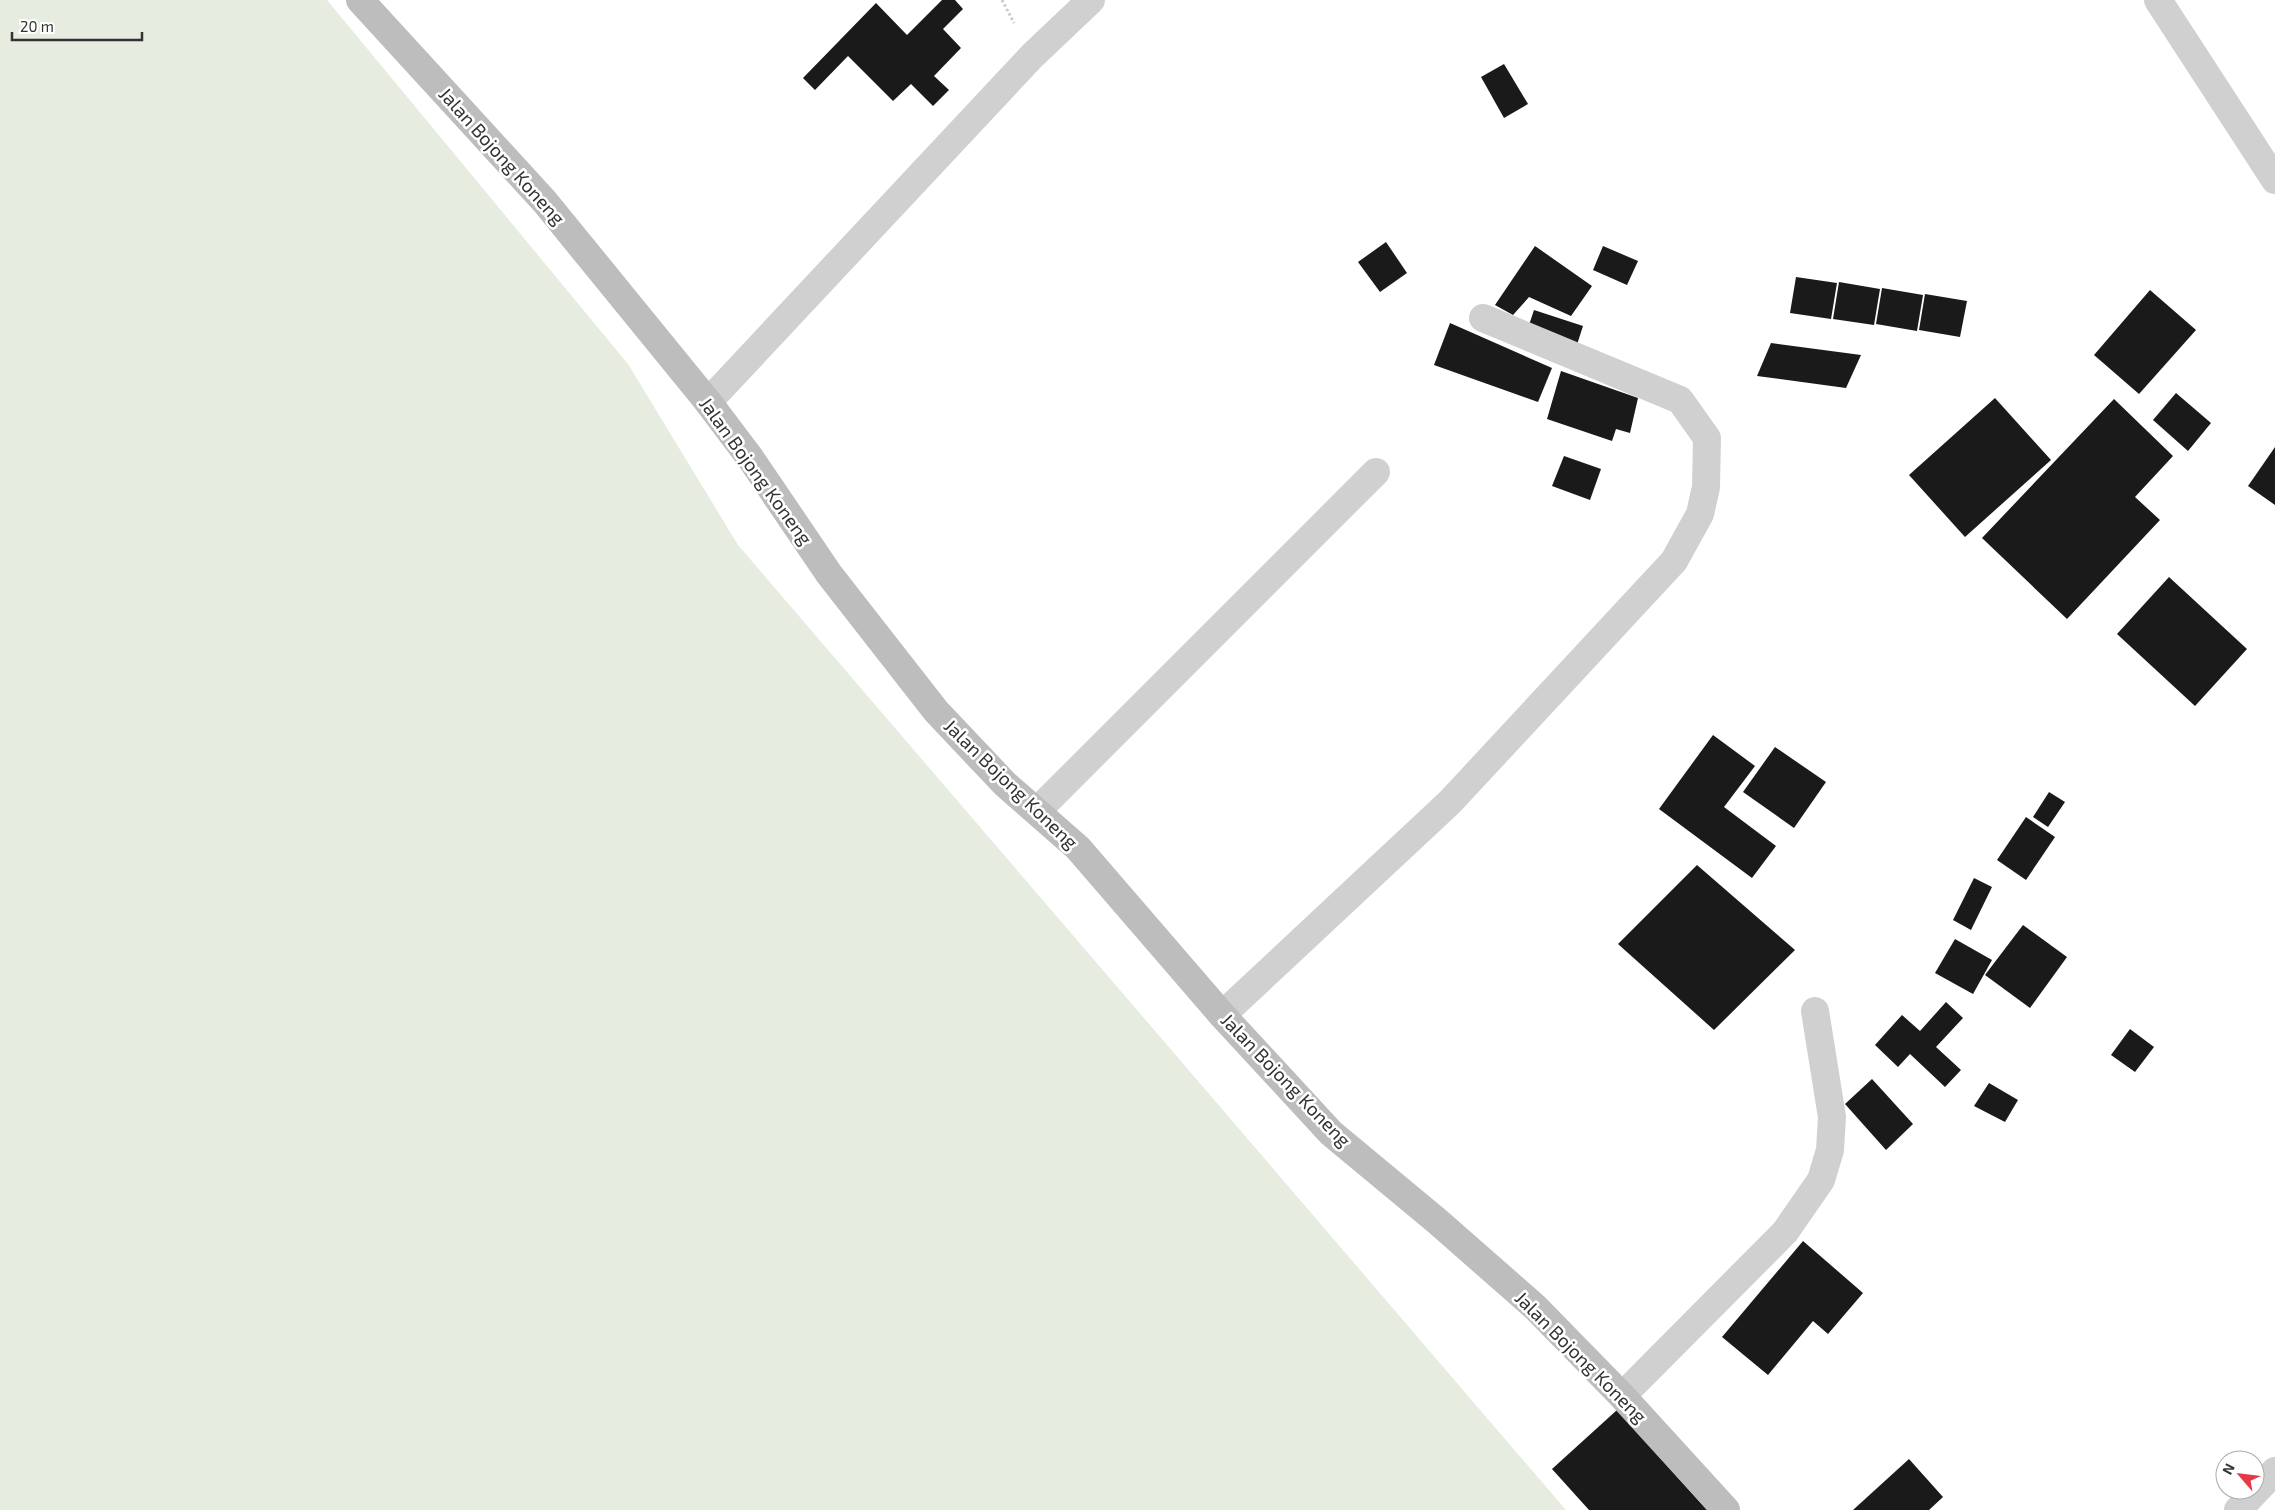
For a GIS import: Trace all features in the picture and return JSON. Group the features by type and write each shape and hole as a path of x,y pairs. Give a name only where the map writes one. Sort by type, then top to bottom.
{"street":[{"name":"Jalan Bojong Koneng","path":"360,0 545,202 708,402 751,459 829,574 936,711 1005,784 1078,848 1222,1015 1331,1133 1437,1221 1535,1307 1622,1396 1726,1510"},
{"path":"708,402 1032,56 1091,0"},
{"path":"2158,0 2275,180"},
{"path":"1222,1015 1450,802 1674,561 1700,514 1706,487 1707,438 1680,400 1483,318"},
{"path":"1036,811 1376,472"},
{"path":"1622,1396 1785,1232 1821,1180 1830,1150 1832,1117 1815,1011"},
{"path":"2238,1510 2275,1471"}],"shaded area":[{"path":"0,0 327,0 628,364 738,545 1566,1510 0,1510"}],"building":[{"path":"942,0 955,0 963,9 943,29 961,48 934,76 949,90 933,106 911,84 893,101 848,56 815,90 803,78 876,3 907,35"},
{"path":"1504,64 1528,104 1504,118 1481,77"},
{"path":"1386,242 1407,273 1380,292 1358,262"},
{"path":"1535,246 1592,286 1571,316 1529,297 1513,315 1495,305"},
{"path":"1603,246 1638,261 1627,285 1593,270"},
{"path":"1796,277 1837,283 1831,319 1790,313"},
{"path":"1839,282 1880,289 1874,325 1833,319"},
{"path":"1882,288 1923,295 1917,331 1876,324"},
{"path":"2150,290 2196,330 2139,394 2094,355"},
{"path":"1925,294 1967,301 1960,337 1919,330"},
{"path":"1534,310 1583,326 1574,354 1526,334"},
{"path":"1450,323 1552,368 1538,402 1434,365"},
{"path":"1771,343 1861,355 1846,388 1757,376"},
{"path":"1561,371 1638,398 1630,433 1616,429 1612,441 1547,419"},
{"path":"2176,393 2211,423 2188,451 2153,420"},
{"path":"1995,398 2051,460 1965,537 1909,475"},
{"path":"2114,399 2173,456 2135,497 2160,520 2067,619 1982,538"},
{"path":"2275,447 2275,505 2248,486"},
{"path":"1564,456 1601,469 1590,500 1552,486"},
{"path":"2169,577 2247,649 2195,706 2117,634"},
{"path":"1713,735 1755,766 1724,807 1776,846 1752,878 1659,809"},
{"path":"1775,747 1826,782 1794,828 1743,792"},
{"path":"2049,792 2065,802 2048,827 2033,817"},
{"path":"2026,817 2055,837 2026,880 1997,860"},
{"path":"1697,865 1795,950 1714,1030 1618,944"},
{"path":"1974,878 1992,887 1971,930 1953,920"},
{"path":"2023,925 2067,957 2030,1008 1985,975"},
{"path":"1955,939 1992,960 1973,994 1935,973"},
{"path":"1946,1002 1963,1018 1936,1047 1961,1070 1945,1087 1910,1054 1898,1067 1875,1045 1902,1015 1920,1031"},
{"path":"2130,1029 2154,1047 2135,1072 2111,1055"},
{"path":"1872,1079 1913,1124 1886,1150 1845,1104"},
{"path":"1989,1083 2018,1100 2005,1122 1974,1106"},
{"path":"1803,1241 1863,1293 1828,1334 1813,1321 1768,1375 1722,1337"},
{"path":"1617,1410 1707,1510 1589,1510 1552,1469"},
{"path":"1909,1459 1943,1497 1929,1510 1853,1510"}]}
